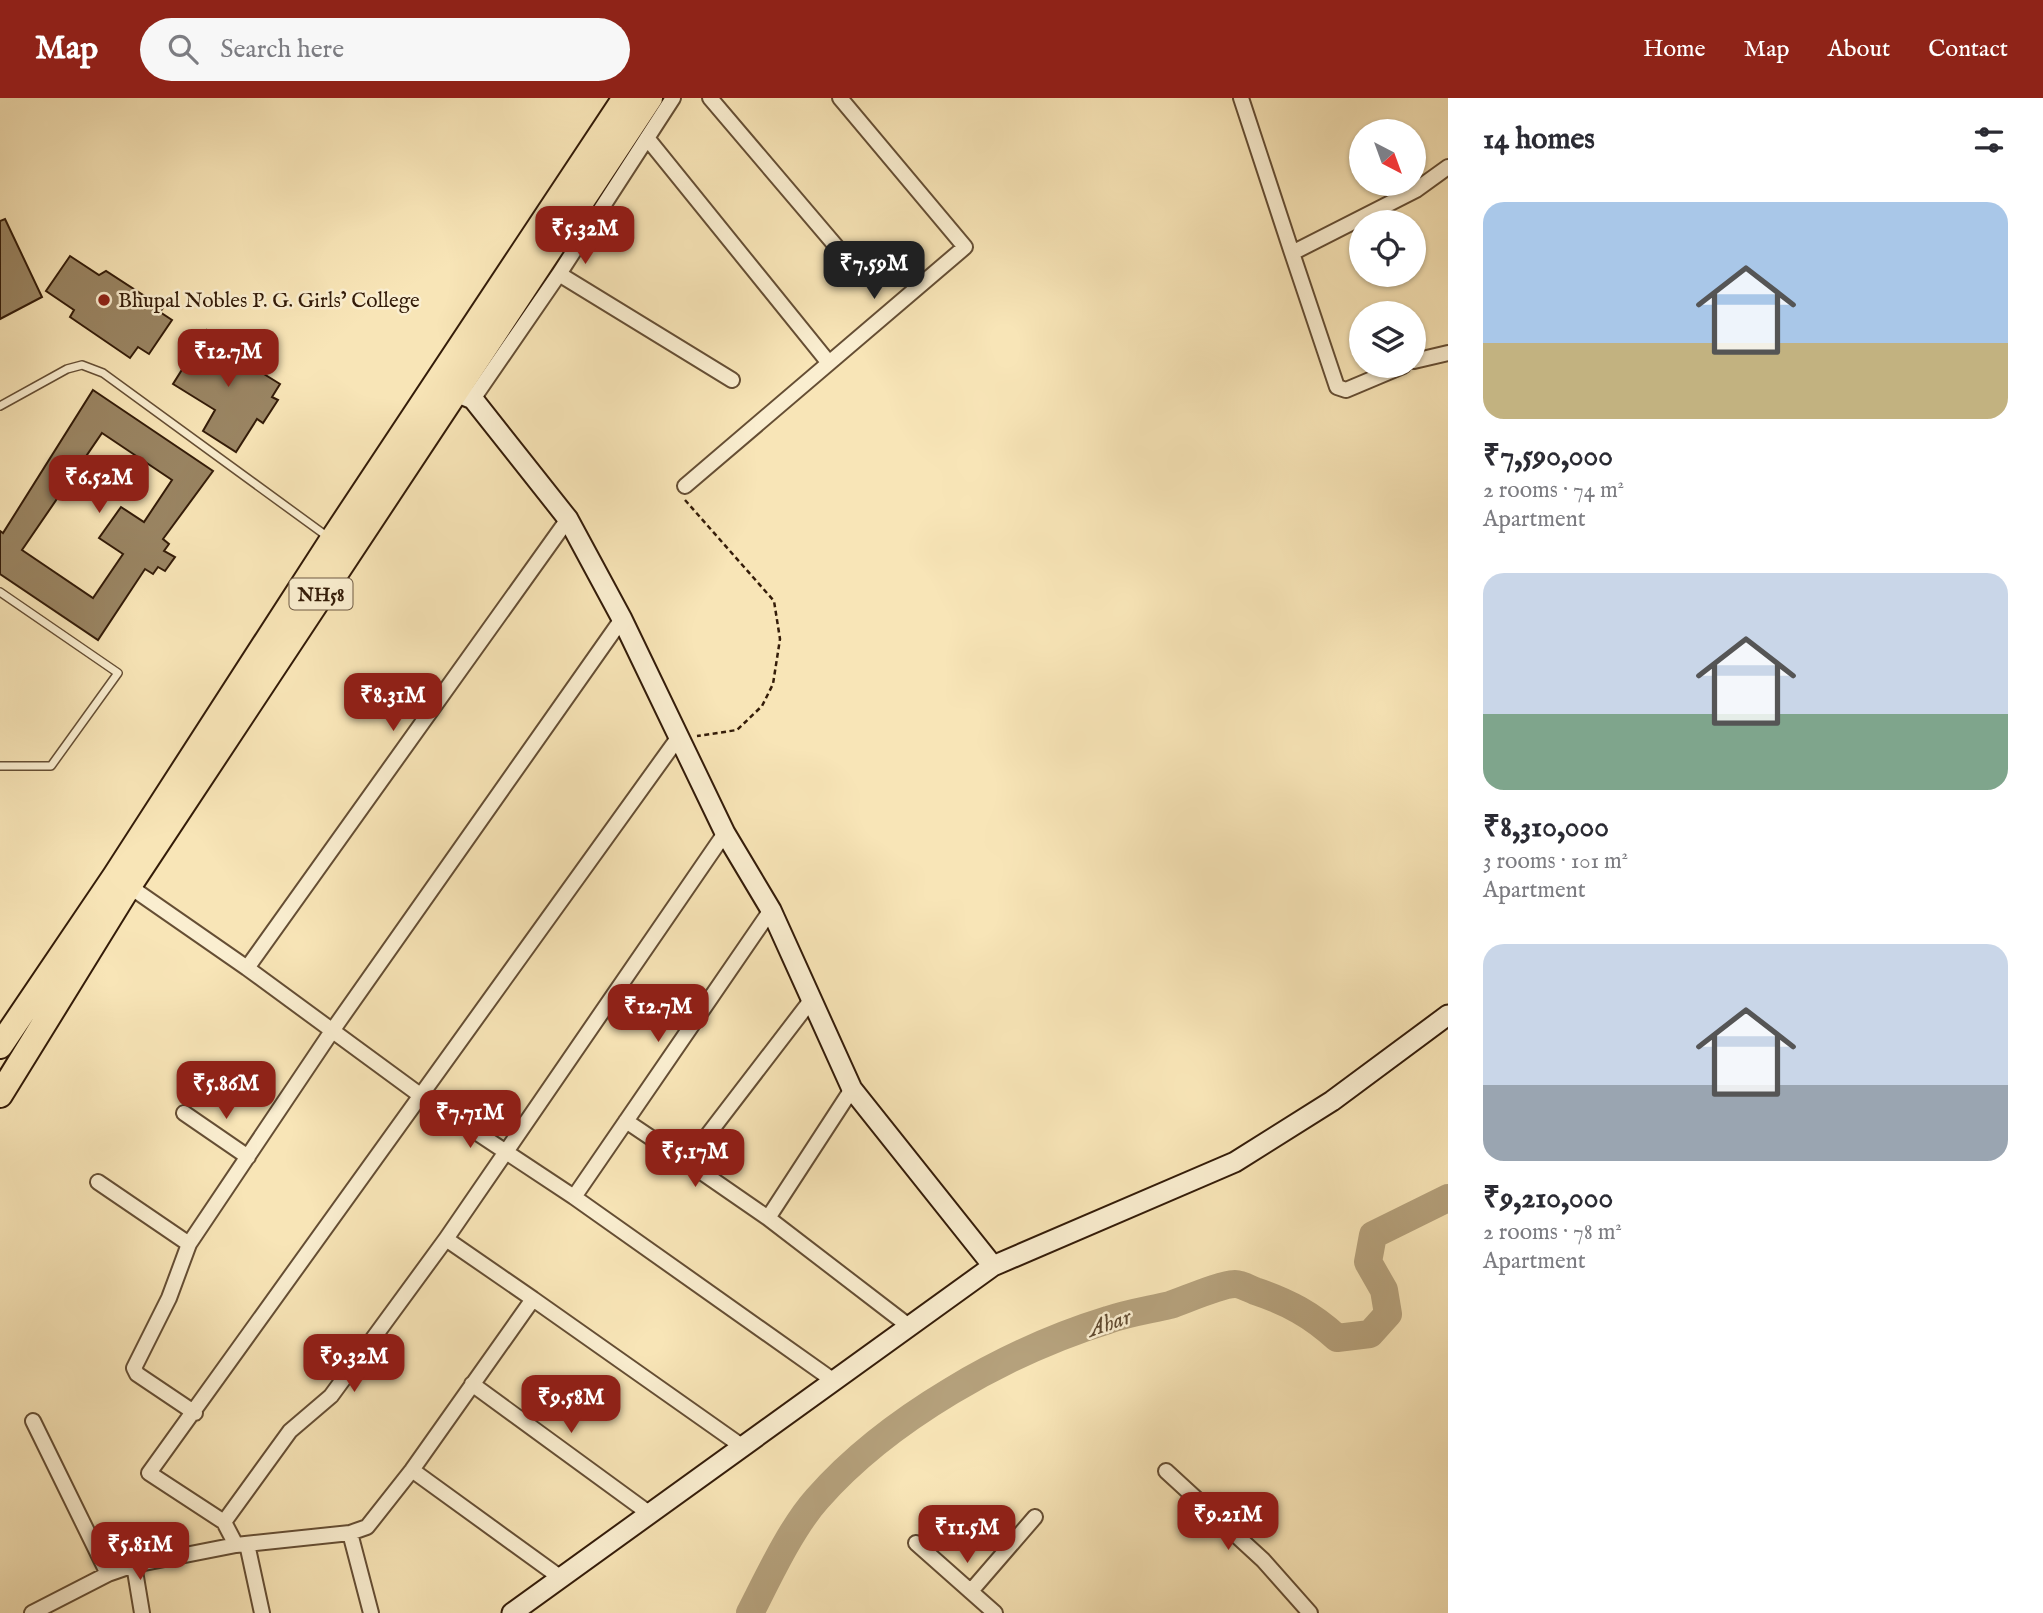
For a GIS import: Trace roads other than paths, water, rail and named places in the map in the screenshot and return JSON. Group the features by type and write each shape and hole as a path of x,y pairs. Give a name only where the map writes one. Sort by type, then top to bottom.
{"highway":[{"name":"NH58","path":"0,1095 122,881 625,98"},
{"name":"NH58","path":"340,545 465,395 650,98"},
{"name":"NH58","path":"0,1045 122,881"}],"street":[{"path":"673,98 559,274 465,395 568,519 622,619 724,832 771,910 852,1089 993,1266"},
{"path":"710,98 847,259"},
{"path":"685,486 965,247 841,98"},
{"path":"1241,98 1338,387 1346,390 1374,378"},
{"path":"647,138 829,363"},
{"path":"1292,253 1416,190 1448,167"},
{"path":"559,274 732,380"},
{"path":"1426,359 1448,354"},
{"path":"247,968 568,519"},
{"path":"195,1413 137,1374 134,1368 169,1298 189,1244 332,1031 622,619"},
{"path":"262,1613 241,1545 225,1522 149,1473 195,1413 678,738"},
{"path":"225,1522 290,1431 331,1396 446,1238 724,832"},
{"path":"122,881 247,968 420,1095 575,1197 834,1381"},
{"path":"575,1197 771,910"},
{"path":"687,1162 812,999"},
{"path":"512,1613 993,1266 1235,1162 1332,1101 1448,1015"},
{"path":"768,1218 852,1089"},
{"path":"184,1113 248,1157"},
{"path":"626,1121 768,1218 910,1327"},
{"path":"98,1182 189,1244"},
{"path":"446,1238 743,1447"},
{"path":"32,1613 108,1574 134,1565 241,1545 350,1533 367,1527 412,1470 533,1298"},
{"path":"472,1384 650,1514"},
{"path":"33,1421 108,1574"},
{"path":"412,1470 561,1578"},
{"path":"1166,1471 1263,1560 1310,1613"},
{"path":"971,1591 1035,1517"},
{"path":"350,1533 371,1613"},
{"path":"916,1543 971,1591 989,1611"},
{"path":"134,1565 142,1613"}],"lane":[{"path":"0,406 67,369 82,365 103,373 340,545"},
{"path":"0,592 117,673 51,766 0,765"}],"waterway":[{"name":"Ahar","path":"750,1613 789,1539 817,1499 878,1442 951,1391 990,1369 1069,1333 1235,1284 1289,1305 1318,1322 1337,1338 1370,1334 1388,1314 1384,1290 1368,1262 1373,1235 1448,1198"}],"place":[{"name":"Bhupal Nobles P. G. Girls’ College","path":"104,300"}]}
